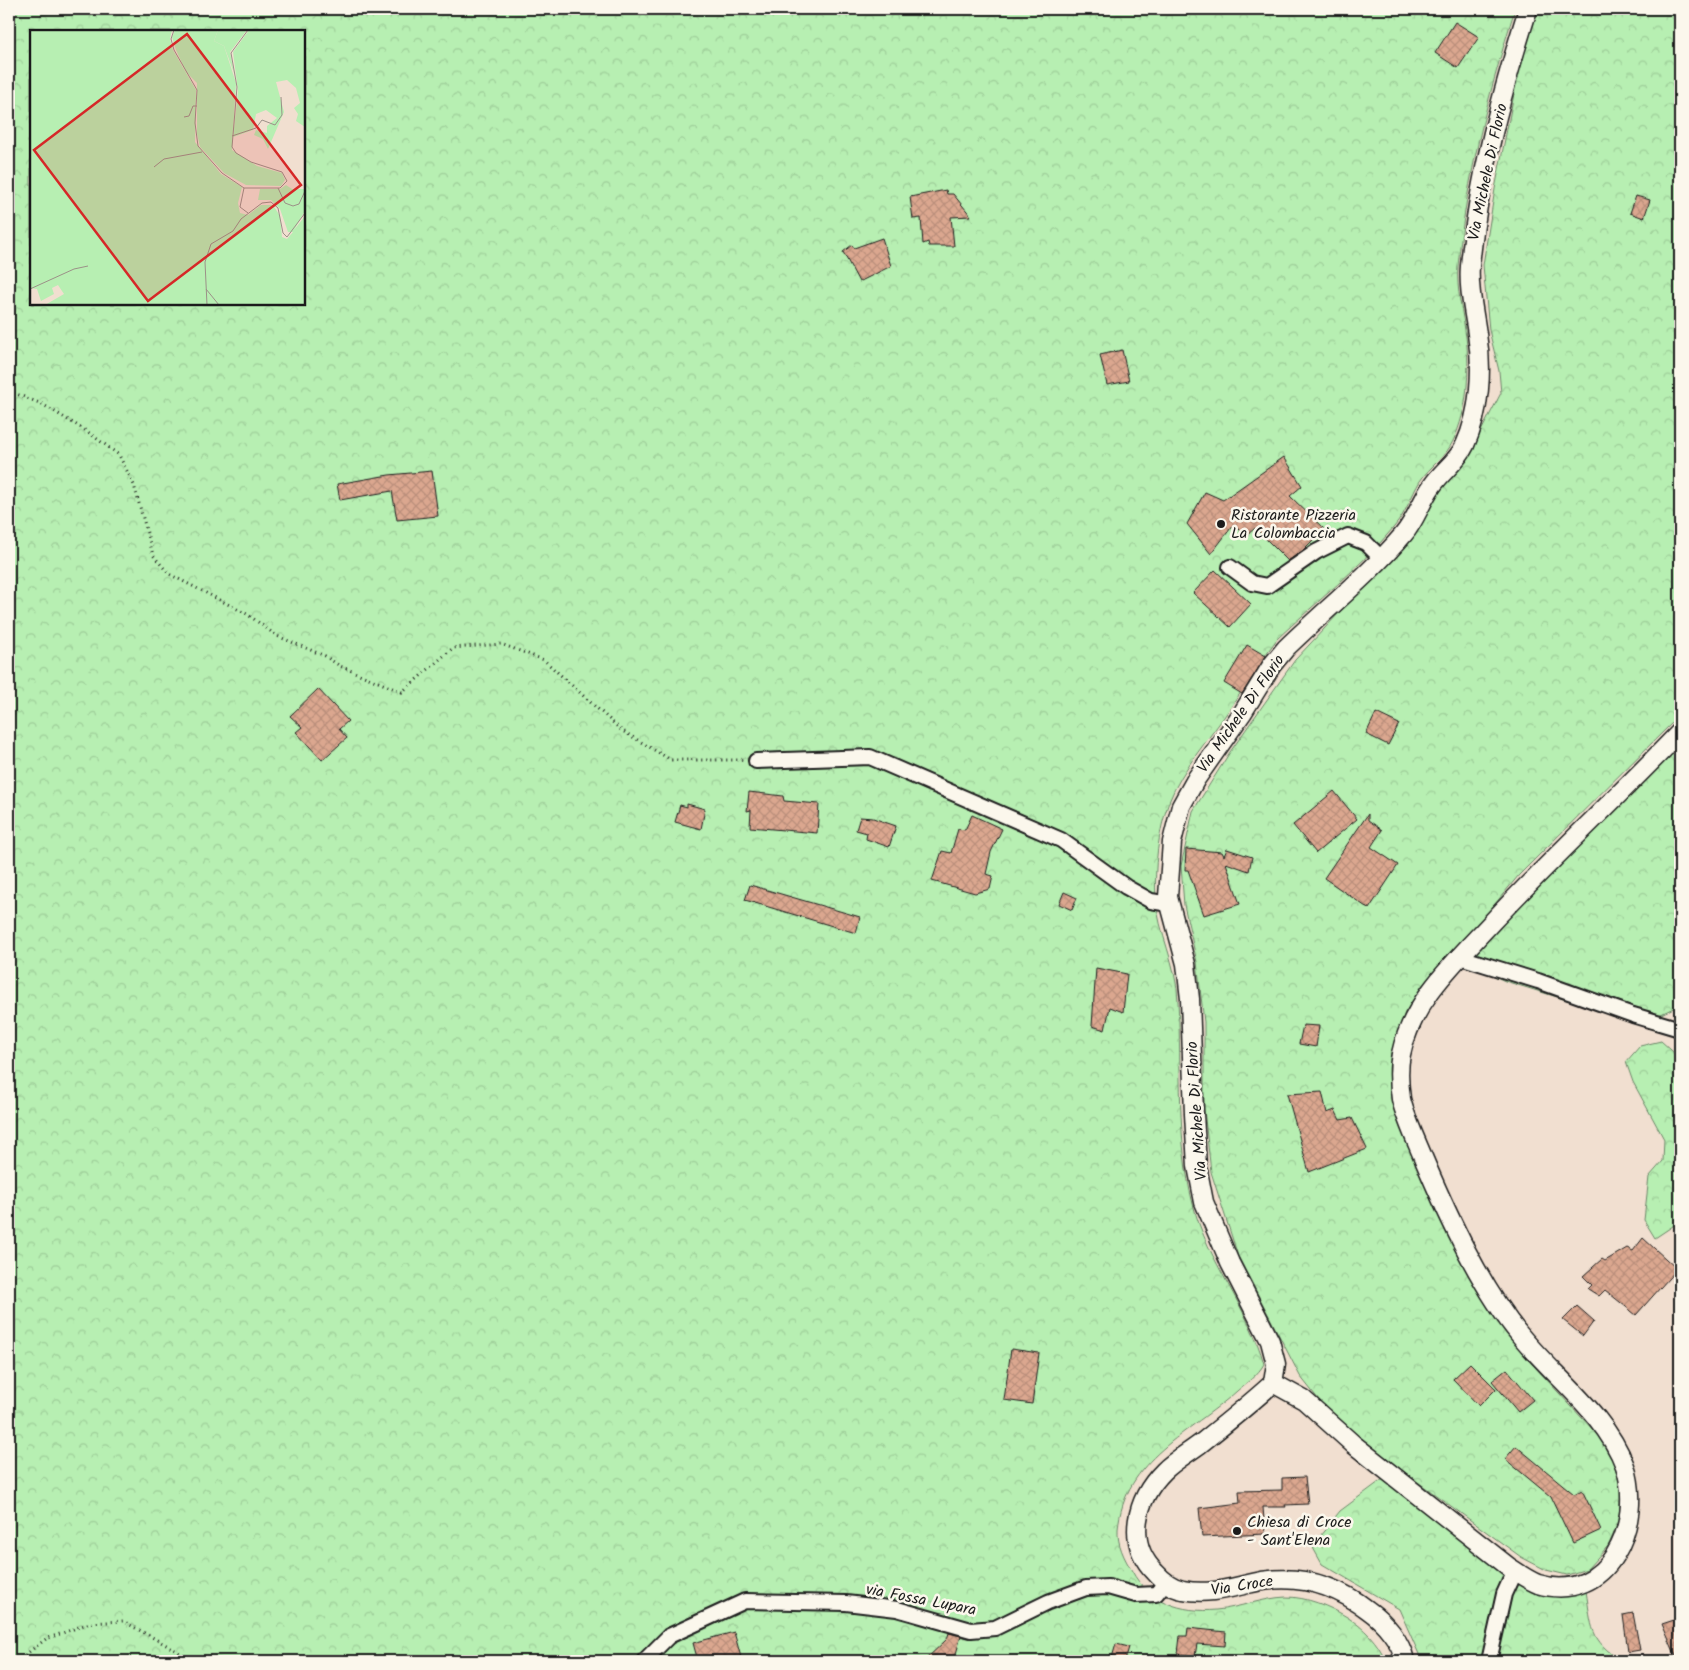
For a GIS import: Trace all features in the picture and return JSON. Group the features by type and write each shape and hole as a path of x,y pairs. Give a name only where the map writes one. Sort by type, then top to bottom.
{"street":[{"name":"Via Michele Di Florio","path":"1273,1383 1276,1364 1270,1341 1230,1263 1204,1202 1197,1166 1190,999 1186,964 1169,904 1168,872 1172,842 1181,806 1196,779 1243,712 1272,666 1286,648 1405,534 1439,476 1457,460 1465,444 1475,415 1479,384 1478,346 1471,299 1470,269 1475,225 1484,174 1497,120 1528,9"},
{"path":"1230,567 1252,583 1267,586 1316,552 1348,536 1366,543 1381,558"},
{"path":"1165,1583 1150,1567 1136,1536 1138,1515 1146,1494 1164,1472 1242,1411 1273,1383 1304,1400 1352,1444 1515,1570 1539,1584 1561,1587 1583,1583 1601,1572 1614,1556 1624,1537 1630,1511 1629,1484 1618,1450 1610,1437 1502,1312 1463,1243 1432,1179 1402,1100 1399,1080 1401,1054 1408,1029 1422,1003 1460,957 1547,864 1680,732"},
{"path":"756,761 870,757 956,792 1061,840 1126,887 1151,901 1169,904"},
{"path":"1460,957 1538,980 1634,1015 1680,1029"},
{"path":"1489,1661 1504,1594 1515,1570"},
{"name":"Via Croce","path":"1165,1583 1182,1590 1199,1592 1215,1592 1262,1581 1287,1579 1322,1585 1345,1594 1378,1617 1391,1632 1405,1661"},
{"name":"via Fossa Lupara","path":"644,1661 669,1636 745,1601 846,1603 897,1609 972,1630 995,1628 1048,1602 1086,1588 1108,1587 1136,1595 1156,1594 1165,1583"}],"path":[{"path":"9,391 42,404 88,432 119,455 134,485 153,554 170,574 247,614 277,636 325,656 340,666 402,692 453,648 501,644 544,660 621,730 671,760 756,761"},
{"path":"17,1661 46,1639 90,1623 124,1621 191,1661"}],"green space":[{"path":"9,9 1515,9 1496,72 1480,136 1462,233 1458,284 1466,337 1468,376 1462,416 1453,441 1446,452 1420,481 1402,516 1381,542 1277,639 1265,656 1181,777 1165,813 1156,862 1157,911 1177,988 1182,1129 1184,1154 1193,1204 1199,1225 1249,1323 1264,1364 1259,1372 1248,1382 1180,1435 1146,1466 1133,1484 1123,1505 1118,1529 1120,1545 1126,1561 1139,1582 1147,1591 1167,1603 1191,1610 1216,1610 1286,1597 1310,1600 1333,1609 1359,1626 1375,1642 1386,1661 9,1661"},
{"path":"1538,9 1680,9 1680,715 1519,875 1405,1012 1391,1054 1392,1100 1416,1163 1482,1298 1523,1354 1607,1445 1621,1484 1619,1522 1608,1546 1587,1569 1567,1575 1546,1570 1521,1557 1411,1477 1330,1414 1300,1376 1238,1256 1211,1172 1204,1110 1204,1022 1197,962 1184,905 1181,866 1193,811 1230,752 1295,660 1397,551 1440,487 1465,462 1501,393 1499,371 1489,330 1483,265 1495,189 1522,54"},
{"path":"1680,745 1680,1005 1642,1023 1505,981 1466,963 1573,850"},
{"path":"1661,1041 1680,1058 1680,1216 1673,1226 1655,1238 1644,1220 1649,1177 1663,1161 1664,1139 1633,1082 1626,1062 1640,1046"},
{"path":"1383,1479 1561,1595 1586,1591 1594,1632 1603,1646 1622,1661 1422,1661 1399,1609 1322,1564 1312,1546 1340,1511"}],"building":[{"path":"1455,22 1479,37 1458,68 1435,53"},
{"path":"946,190 947,194 953,194 971,216 951,217 954,246 929,246 928,242 923,244 921,218 913,219 910,197"},
{"path":"1636,196 1650,200 1644,218 1630,213"},
{"path":"882,238 891,266 859,282 843,252 852,245 854,248"},
{"path":"1122,350 1129,381 1107,385 1100,355"},
{"path":"1284,457 1302,486 1290,496 1324,529 1302,551 1288,561 1255,528 1246,536 1234,524 1211,554 1187,524 1205,492 1223,500"},
{"path":"432,471 438,516 397,520 392,491 340,500 337,484 389,475"},
{"path":"1215,570 1251,604 1230,627 1193,593"},
{"path":"1247,645 1266,656 1242,694 1224,683"},
{"path":"318,689 348,721 339,729 347,738 322,760 296,732 302,727 290,716"},
{"path":"1376,713 1399,724 1388,745 1366,734"},
{"path":"1334,791 1357,819 1316,853 1293,825"},
{"path":"749,792 783,796 784,801 819,804 817,833 750,827 751,810 747,811"},
{"path":"687,804 705,809 701,829 675,822 680,805 687,807"},
{"path":"1368,814 1368,820 1382,830 1371,847 1398,865 1369,909 1324,878"},
{"path":"972,815 1002,829 991,852 986,874 993,876 990,889 975,893 932,881 942,851 951,853 958,829 965,830"},
{"path":"860,817 873,818 896,826 889,847 866,839 867,833 856,830"},
{"path":"1186,849 1222,852 1224,856 1227,849 1252,857 1249,871 1226,863 1240,904 1204,915 1188,870 1185,870"},
{"path":"750,885 860,917 856,933 745,900"},
{"path":"1064,892 1077,898 1072,910 1059,904"},
{"path":"1096,968 1127,974 1123,1012 1110,1007 1105,1030 1092,1026"},
{"path":"1303,1025 1319,1026 1316,1047 1299,1044"},
{"path":"1322,1092 1327,1113 1335,1110 1340,1120 1352,1118 1367,1149 1309,1172 1287,1094"},
{"path":"1643,1238 1677,1269 1636,1315 1605,1290 1599,1296 1588,1289 1592,1285 1583,1276 1602,1259 1605,1261 1627,1248 1633,1251"},
{"path":"1577,1306 1594,1321 1583,1336 1563,1320"},
{"path":"1011,1349 1039,1353 1032,1404 1004,1400"},
{"path":"1470,1363 1496,1389 1479,1406 1453,1379"},
{"path":"1507,1369 1533,1400 1518,1412 1492,1381"},
{"path":"1516,1446 1574,1494 1582,1490 1601,1530 1573,1543 1551,1497 1505,1459"},
{"path":"1305,1477 1308,1504 1285,1505 1286,1507 1263,1507 1265,1534 1202,1537 1199,1508 1240,1503 1239,1491 1282,1490 1282,1478"},
{"path":"1633,1613 1640,1650 1628,1652 1623,1615"},
{"path":"1680,1618 1680,1661 1678,1661 1662,1624"},
{"path":"1188,1628 1226,1632 1225,1646 1197,1644 1195,1656 1178,1654 1180,1636 1187,1636"},
{"path":"734,1632 742,1661 698,1661 693,1643"},
{"path":"949,1633 961,1636 954,1661 924,1661 947,1639"},
{"path":"1116,1644 1129,1647 1125,1661 1111,1661"}],"place":[{"name":"Ristorante Pizzeria La Colombaccia","path":"1221,524"},
{"name":"Chiesa di Croce - Sant'Elena","path":"1237,1531"}]}
